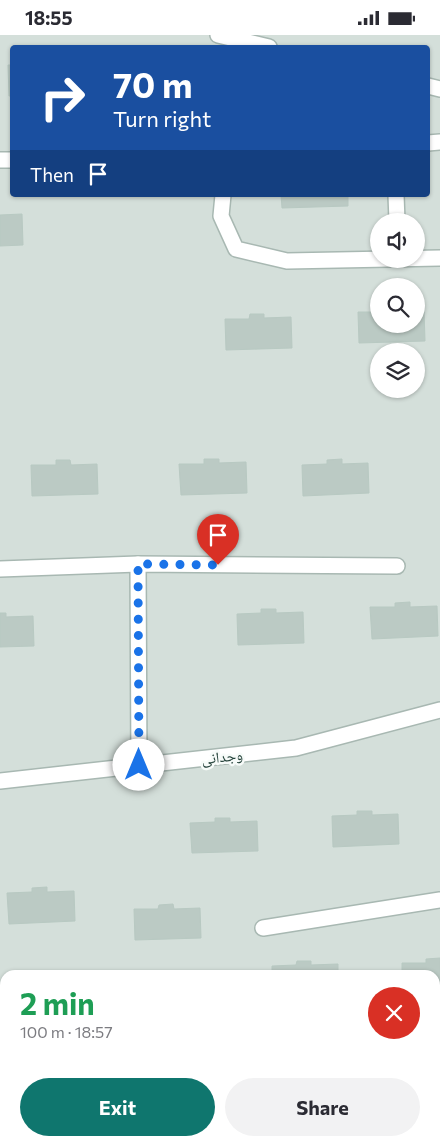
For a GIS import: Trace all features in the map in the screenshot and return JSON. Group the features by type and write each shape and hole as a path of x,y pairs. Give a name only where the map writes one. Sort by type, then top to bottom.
{"street":[{"path":"218,35 258,45"},
{"path":"223,197 221,216 236,249 287,261 370,260"},
{"path":"396,197 397,213"},
{"path":"425,258 440,258"},
{"path":"0,569 138,564 396,566"},
{"path":"138,564 139,765"},
{"name":"وجدانی","path":"0,781 296,748 440,710"},
{"path":"263,928 440,900"}],"shaded area":[{"path":"0,35 440,35 440,970 0,970"}],"building":[{"path":"8,65 10,65 10,96"},
{"path":"281,197 348,197 348,206 282,208"},
{"path":"22,214 23,245 0,246 0,215"},
{"path":"358,312 370,312 370,333 425,333 425,341 359,343"},
{"path":"250,314 264,314 264,318 291,317 292,348 226,350 225,319 249,319"},
{"path":"204,459 219,459 219,463 246,462 247,493 181,495 179,464 204,464"},
{"path":"342,459 342,464 368,463 369,493 303,496 302,465 327,464 327,460"},
{"path":"56,460 70,460 71,465 97,464 98,494 32,496 31,465 56,465"},
{"path":"410,602 410,607 437,606 438,636 372,639 370,607 395,607 395,603"},
{"path":"261,609 276,609 276,613 303,612 304,643 238,645 237,614 261,613"},
{"path":"0,613 6,613 6,617 33,616 34,646 0,647"},
{"path":"357,811 372,811 372,815 398,814 399,844 333,847 332,816 357,815"},
{"path":"215,818 230,818 230,822 257,821 258,851 192,853 190,823 215,822"},
{"path":"47,887 47,892 74,891 75,921 9,924 7,893 32,892 32,888"},
{"path":"173,904 174,909 200,908 201,938 135,940 134,909 158,909 159,905"},
{"path":"440,958 440,970 402,970 402,963 426,963 426,959"},
{"path":"297,961 311,961 311,965 338,964 338,970 272,970 272,966 296,965"}],"route":[{"path":"139,765 138,564 218,565"}]}
